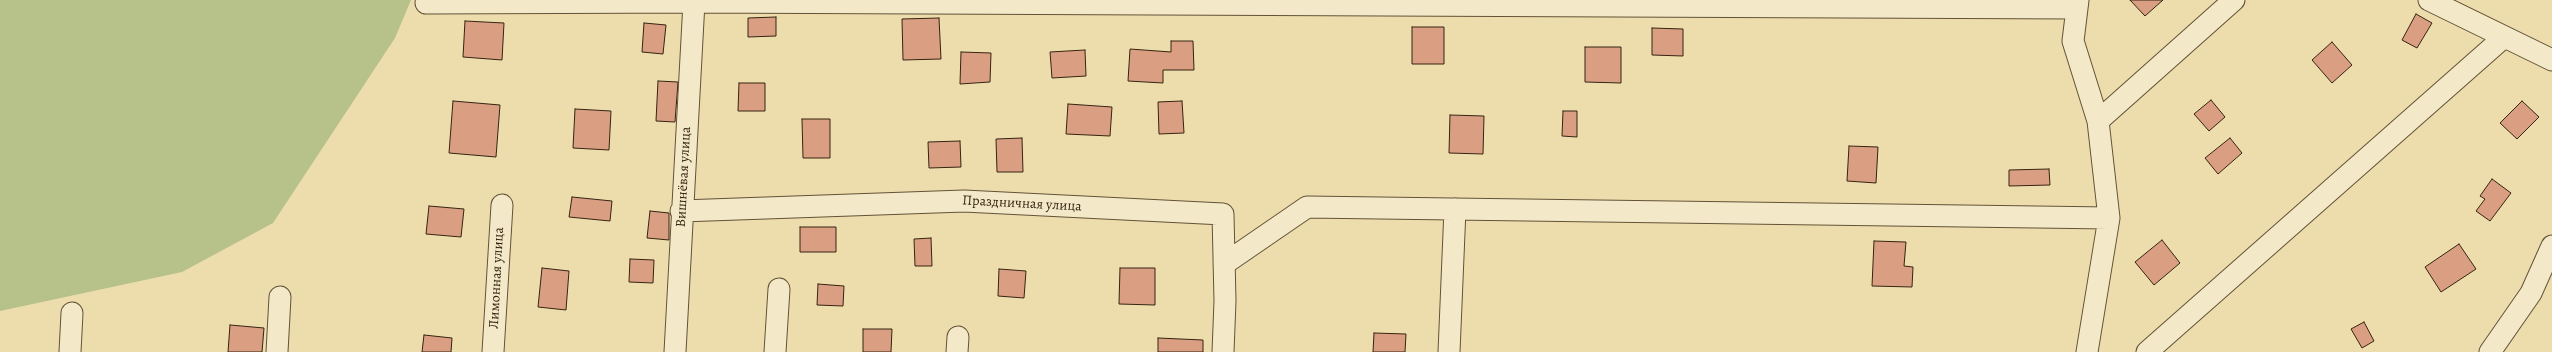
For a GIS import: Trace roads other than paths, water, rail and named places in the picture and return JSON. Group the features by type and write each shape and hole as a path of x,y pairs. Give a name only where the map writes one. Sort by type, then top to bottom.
{"street":[{"path":"2098,120 2234,0"},
{"path":"2429,0 2503,38 2552,60"},
{"name":"Вишнёвая улица","path":"675,352 681,211 694,2"},
{"path":"426,3 2078,4 2073,41 2098,120 2109,218 2087,352"},
{"path":"2147,352 2503,38"},
{"name":"Праздничная улица","path":"681,211 964,201 1223,214 1223,352"},
{"name":"Лимонная улица","path":"493,352 502,205"},
{"path":"1224,264 1307,207 2109,218"},
{"path":"1449,352 1455,209"},
{"path":"2490,352 2531,293 2552,246"},
{"path":"775,352 778,288"},
{"path":"277,352 280,297"},
{"path":"70,352 72,313"}]}
